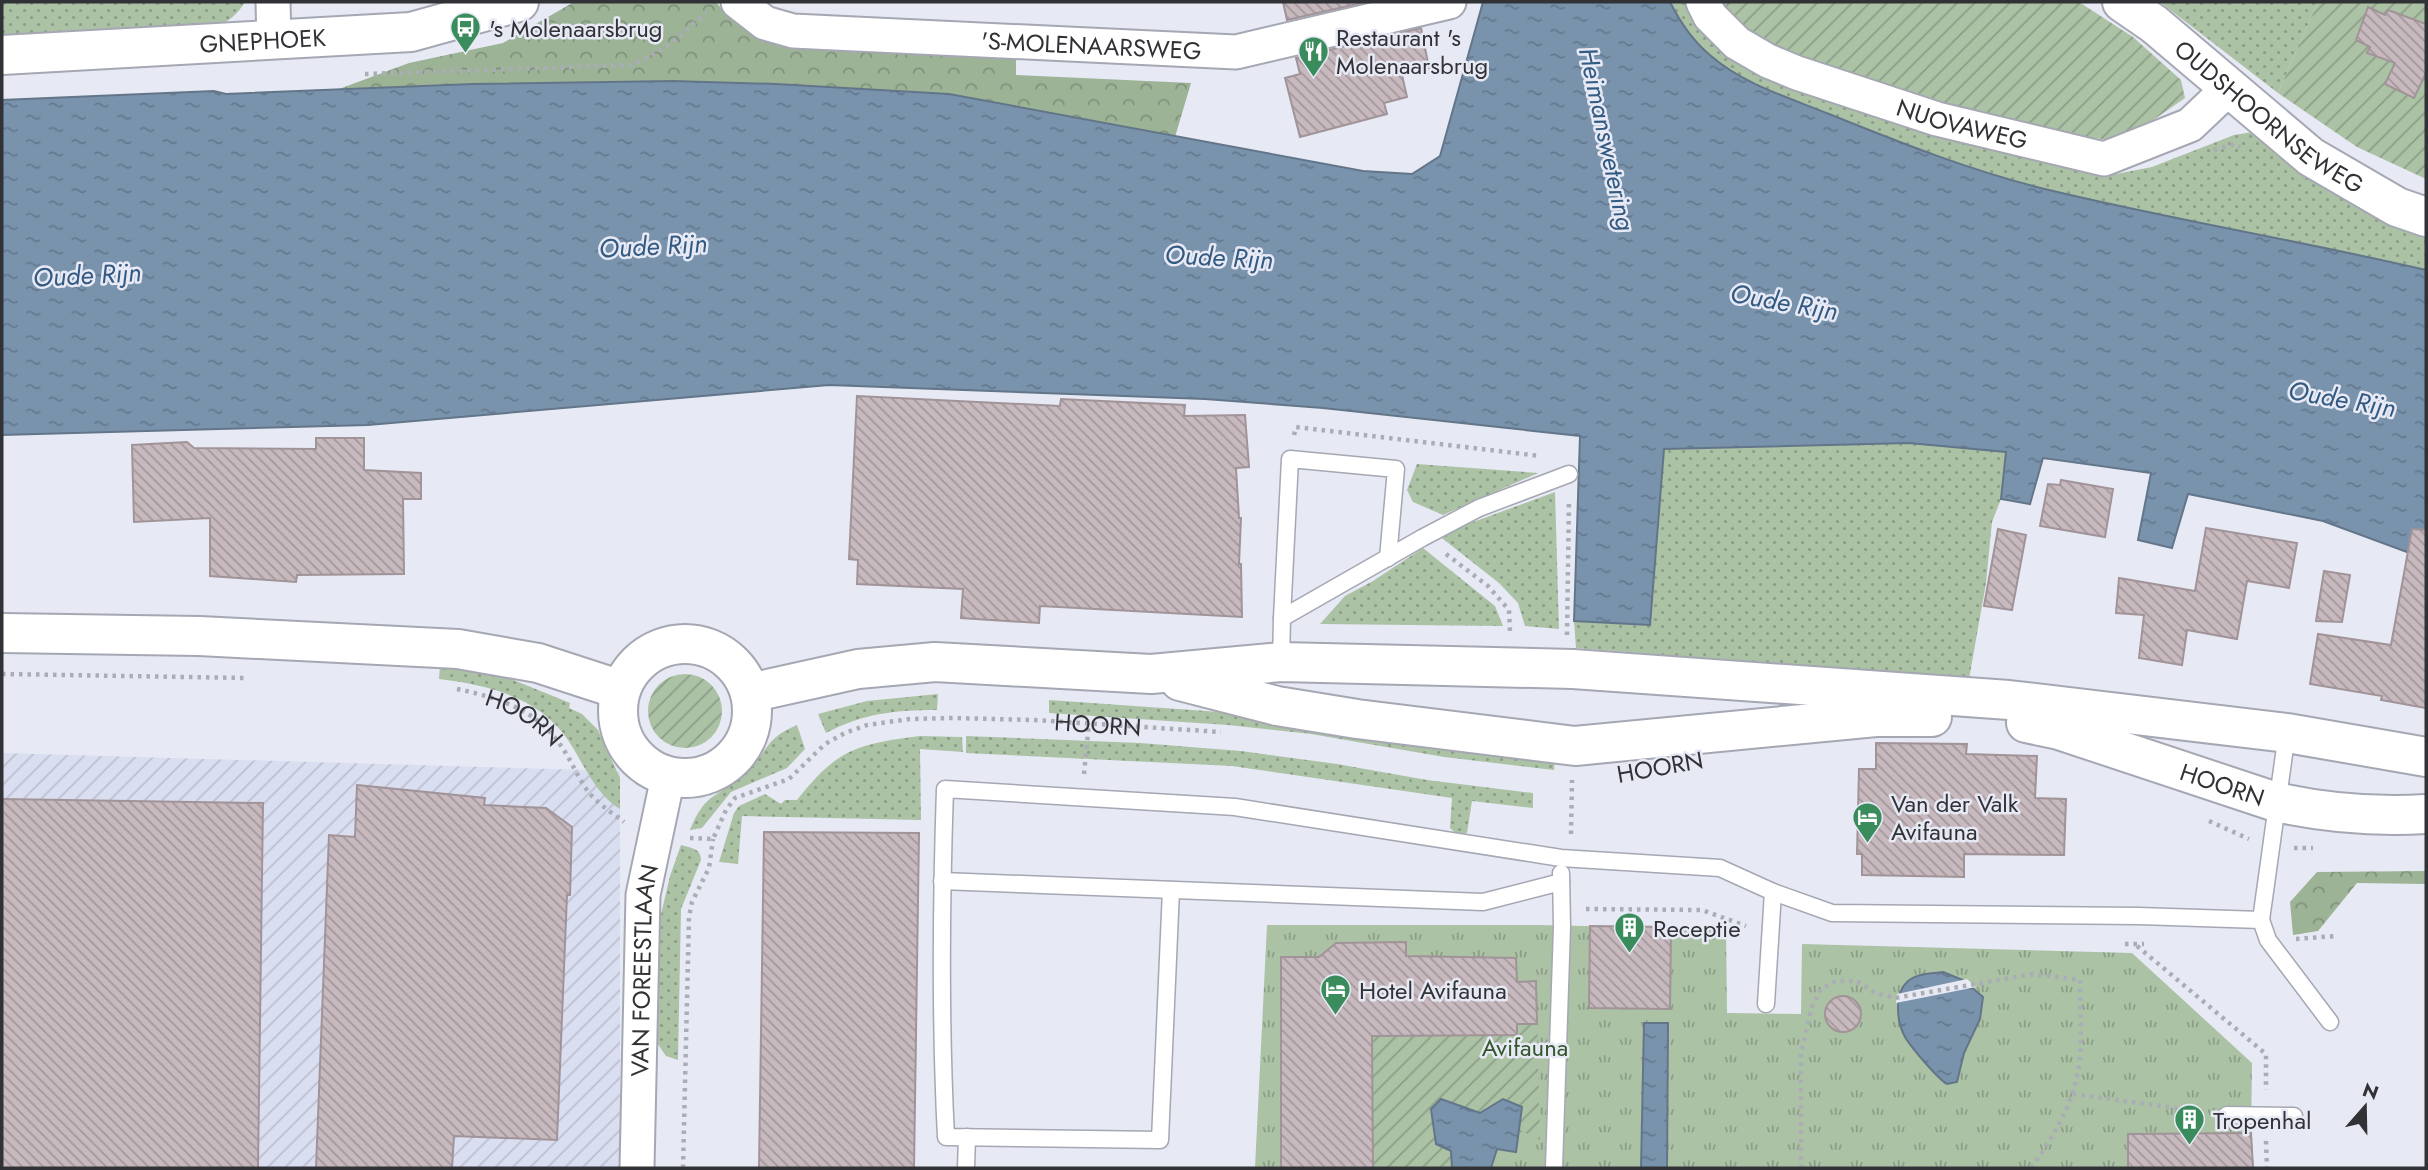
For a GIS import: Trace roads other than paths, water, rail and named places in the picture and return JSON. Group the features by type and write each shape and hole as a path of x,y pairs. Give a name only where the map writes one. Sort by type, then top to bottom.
{"main road":[{"name":"GNEPHOEK","path":"2,55 411,32 519,2"},
{"name":"OUDSHOORNSEWEG","path":"2122,2 2154,24 2311,156 2397,207 2426,217"},
{"name":"HOORN","path":"2,633 199,636 458,649 538,663 621,690"},
{"path":"680,644 706,647 729,660 746,681 750,693 750,728 742,748 734,759 722,768 703,776 682,779 668,777 643,765 626,744 617,718 621,690 626,678 643,658 654,651 680,644"},
{"name":"HOORN","path":"750,693 858,669 935,662 1151,674 1281,662 1573,669 2009,700 2287,733 2426,757"},
{"name":"HOORN","path":"1151,674 1290,708 1575,746 1876,717 1996,716 2059,730 2276,802 2302,808 2383,817 2426,814"}],"street":[{"path":"272,2 274,41"},
{"name":"'S-MOLENAARSWEG","path":"738,2 765,23 793,31 1236,52 1449,2"},
{"name":"NUOVAWEG","path":"1703,2 1710,16 1737,43 1768,61 1797,73 1937,120 2104,159 2190,125 2230,88"},
{"name":"VAN FOREESTLAAN","path":"637,1168 643,895 668,777"}],"lane":[{"path":"1281,662 1290,459 1395,469 1388,558"},
{"path":"1282,618 1479,508 1569,474"},
{"path":"2287,733 2261,920 2268,940 2330,1022"},
{"path":"1171,890 1160,1140 946,1137 942,1055 945,789 1235,807 1566,858 1720,869 1832,913 2261,920"},
{"path":"1554,1168 1562,927 1561,882 1566,858"},
{"path":"942,881 1483,902 1561,882"},
{"path":"1766,1004 1773,892"},
{"path":"2227,1115 2294,1116"},
{"path":"966,1168 967,1138"}],"water":[{"path":"1483,2 1670,2 1699,44 1737,75 1783,96 1938,156 2049,190 2426,270 2426,559 2323,521 2188,494 2172,548 2138,540 2151,473 2043,458 2030,504 2001,499 2006,452 1909,443 1664,449 1650,625 1574,621 1580,436 1323,408 1205,399 829,385 368,425 2,435 2,100 473,84 673,81 776,84 949,94 1363,171 1412,174 1440,156"},
{"path":"1943,972 1963,980 1983,997 1980,1019 1964,1053 1957,1082 1947,1084 1907,1040 1898,1008 1900,993 1907,982 1924,974"},
{"path":"1644,1023 1668,1023 1667,1168 1641,1168"},
{"path":"1441,1099 1480,1113 1503,1099 1522,1107 1516,1152 1497,1149 1491,1168 1452,1168 1451,1151 1436,1144 1431,1109"}],"place":[{"name":"'s Molenaarsbrug","path":"466,55"},
{"name":"Restaurant 's Molenaarsbrug","path":"1313,78"},
{"name":"Van der Valk Avifauna","path":"1868,844"},
{"name":"Receptie","path":"1630,955"},
{"name":"Hotel Avifauna","path":"1336,1017"},
{"name":"Tropenhal","path":"2190,1147"}],"water label":[{"name":"Heimanswetering","path":"1607,139"},
{"name":"Oude Rijn","path":"653,246"},
{"name":"Oude Rijn","path":"1219,257"},
{"name":"Oude Rijn","path":"87,275"},
{"name":"Oude Rijn","path":"1784,302"},
{"name":"Oude Rijn","path":"2342,399"}],"park label":[{"name":"Avifauna","path":"1525,1047"}]}
